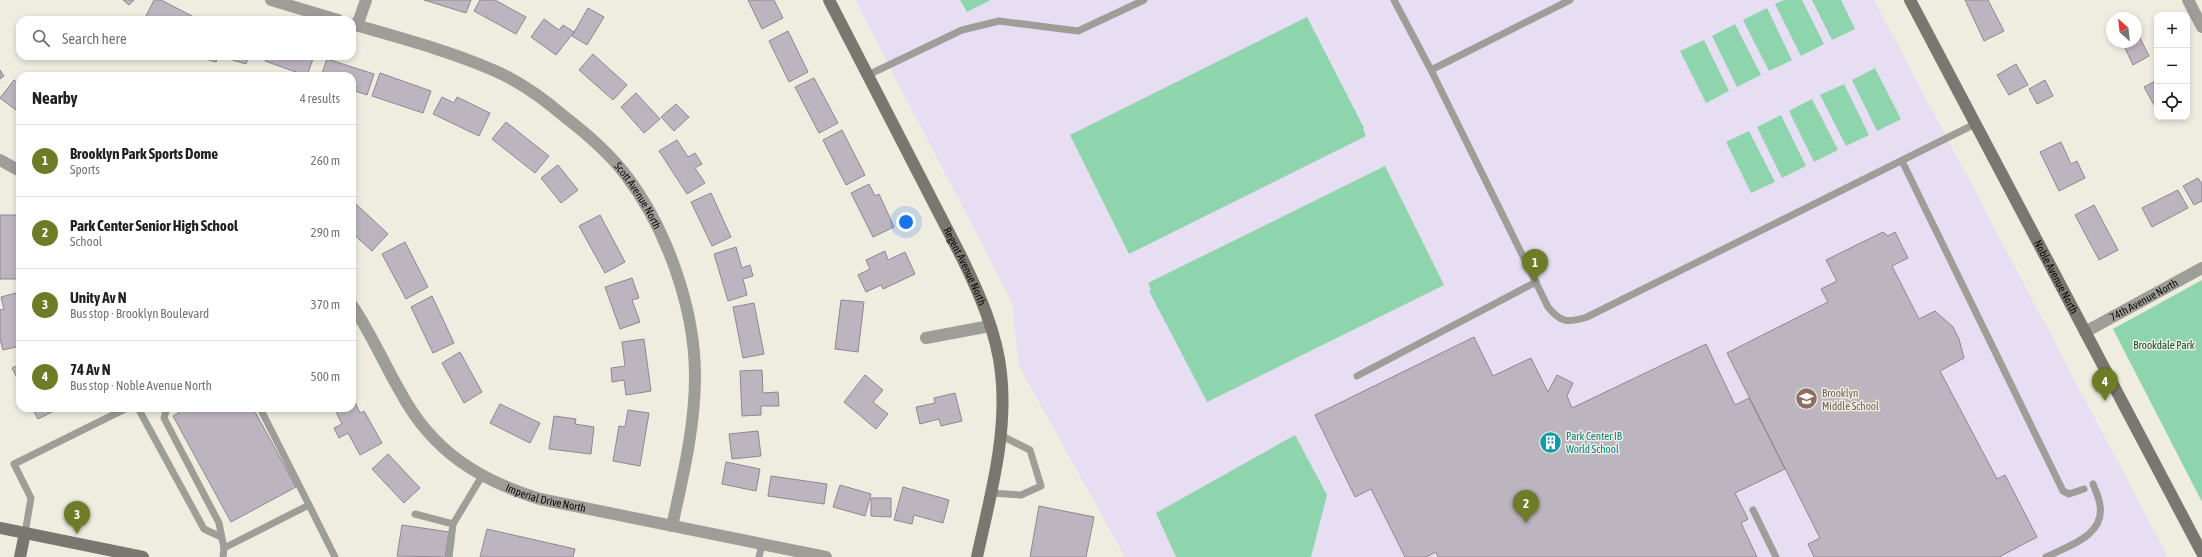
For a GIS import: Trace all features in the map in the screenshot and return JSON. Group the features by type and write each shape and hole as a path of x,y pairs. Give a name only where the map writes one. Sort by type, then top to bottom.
{"street":[{"path":"271,0 325,16"},
{"path":"356,23 366,0"},
{"name":"Regent Avenue North","path":"829,0 962,258 990,326 1001,372 1002,412 991,493 977,557"},
{"name":"Noble Avenue North","path":"1910,0 2202,553"},
{"path":"2188,0 2202,27"},
{"name":"Scott Avenue North","path":"356,25 494,70 535,94 594,140 625,174 643,199 673,265 690,319 693,338 695,376 692,425 672,526"},
{"path":"0,160 16,169"},
{"name":"74th Avenue North","path":"2085,332 2202,268"},
{"name":"Imperial Drive North","path":"356,311 369,331 401,395 421,425 446,451 482,476 506,488 540,499 826,557"},
{"path":"926,338 990,326"},
{"path":"0,528 143,557"},
{"path":"20,557 25,533"}],"lane":[{"path":"868,75 962,30 999,21 1078,32 1144,0"},
{"path":"1394,0 1431,70 1548,307 1555,316 1564,321 1574,321 1587,317 1975,124"},
{"path":"1431,70 1570,0"},
{"path":"1902,160 2063,491 2069,494 2084,489"},
{"path":"1357,376 1536,282"},
{"path":"25,533 31,498 14,464 120,412"},
{"path":"140,412 204,529 221,537"},
{"path":"166,412 164,418 219,523 224,548 223,557"},
{"path":"262,412 335,557"},
{"path":"991,493 1021,495 1042,486 1030,450 1000,435"},
{"path":"449,557 453,524 482,476"},
{"path":"2046,557 2090,534 2100,522 2100,505 2094,484"},
{"path":"224,548 309,505"},
{"path":"1753,510 1776,557"},
{"path":"415,514 453,524"},
{"path":"759,557 762,544"}],"shaded area":[{"path":"855,0 1874,0 2167,555 2166,557 1125,557 1019,366 1012,302"}],"green space":[{"path":"960,0 991,0 967,12"},
{"path":"1784,0 1802,0 1824,44 1801,56 1775,4"},
{"path":"1812,0 1841,0 1855,29 1832,40"},
{"path":"1767,8 1792,60 1769,71 1743,20"},
{"path":"1307,17 1364,128 1363,129 1366,136 1129,254 1070,135"},
{"path":"1735,24 1761,75 1737,87 1712,36"},
{"path":"1704,40 1729,91 1706,103 1680,51"},
{"path":"1875,68 1901,119 1877,131 1852,80"},
{"path":"1844,84 1869,135 1846,146 1820,95"},
{"path":"1812,99 1838,150 1814,162 1789,111"},
{"path":"1781,115 1806,166 1782,178 1757,127"},
{"path":"1749,131 1775,182 1751,193 1726,142"},
{"path":"1385,166 1444,285 1207,402 1149,291 1151,290 1148,283"},
{"name":"Brookdale Park","path":"2202,280 2202,502 2113,329"},
{"path":"1295,435 1327,495 1311,557 1176,557 1156,513"}],"building":[{"path":"123,0 134,0 129,5"},
{"path":"154,0 161,0 192,16 146,16"},
{"path":"424,0 471,0 466,13"},
{"path":"480,0 495,0 526,17 516,34 474,11"},
{"path":"748,0 774,0 783,18 762,29"},
{"path":"1965,0 1988,0 2004,31 1984,41"},
{"path":"588,8 604,17 587,45 572,36"},
{"path":"544,19 559,30 563,25 574,32 556,55 531,37"},
{"path":"788,31 808,72 789,82 769,41"},
{"path":"2142,42 2149,56 2133,65 2125,48 2142,48"},
{"path":"593,54 627,85 613,100 579,70"},
{"path":"232,60 248,60 246,64"},
{"path":"313,60 308,72 296,72 265,61"},
{"path":"327,60 330,60 374,74 367,95 356,91 356,72 322,72"},
{"path":"2016,64 2028,85 2009,95 1997,75"},
{"path":"0,70 4,76 0,79"},
{"path":"380,73 431,91 423,113 372,96"},
{"path":"814,78 838,123 819,133 795,87"},
{"path":"14,80 16,82 16,110 0,98"},
{"path":"2045,80 2053,96 2037,104 2029,89"},
{"path":"2154,82 2154,105 2144,87"},
{"path":"636,93 660,119 644,133 621,107"},
{"path":"442,97 454,103 457,97 490,113 479,136 433,114"},
{"path":"676,104 689,117 674,131 661,117"},
{"path":"506,122 549,156 535,173 492,139"},
{"path":"842,130 865,175 846,185 823,140"},
{"path":"677,140 688,157 695,153 702,164 695,168 705,183 687,194 659,151"},
{"path":"2061,142 2071,164 2077,161 2085,178 2059,191 2040,152"},
{"path":"558,165 578,190 561,203 541,178"},
{"path":"2198,178 2202,184 2202,201 2194,205 2183,186"},
{"path":"869,184 875,196 879,194 894,227 873,237 851,193"},
{"path":"2178,190 2188,208 2152,227 2142,208"},
{"path":"711,193 731,237 712,246 691,202"},
{"path":"356,204 388,234 372,251 356,237"},
{"path":"2094,205 2118,250 2099,260 2075,215"},
{"path":"0,215 16,215 16,279 0,279"},
{"path":"600,215 625,262 605,273 579,226"},
{"path":"1883,232 1888,236 1895,232 1908,258 1892,266 1919,319 1935,311 1953,327 1959,339 1964,358 1940,371 1997,479 2005,475 2037,537 1999,557 1814,557 1808,544 1820,538 1727,353 1828,302 1821,289 1837,281 1826,260"},
{"path":"405,242 428,287 406,299 382,254"},
{"path":"736,247 742,268 750,265 753,276 743,279 747,295 728,301 714,254"},
{"path":"885,251 888,260 905,252 915,274 883,289 881,285 866,292 858,275 870,269 866,260"},
{"path":"632,278 639,298 632,300 640,322 620,329 605,287"},
{"path":"16,293 16,347 3,350 0,339 0,310 4,309 1,297"},
{"path":"432,296 454,343 433,353 411,307"},
{"path":"841,300 864,302 858,352 835,349"},
{"path":"754,303 764,354 743,358 733,307"},
{"name":"Park Center IB World School","path":"1474,337 1493,376 1531,358 1548,392 1557,375 1573,383 1567,396 1572,408 1706,344 1735,405 1749,398 1785,469 1735,493 1748,519 1741,523 1757,557 1438,557 1436,552 1426,557 1405,557 1371,489 1355,497 1315,415"},
{"path":"644,339 651,391 626,395 624,380 612,382 611,368 625,366 622,342"},
{"path":"460,352 482,392 464,403 442,363"},
{"path":"16,366 16,376 12,368"},
{"path":"762,370 763,393 778,392 779,406 761,406 761,415 742,416 740,371"},
{"path":"865,375 883,390 873,402 888,414 876,429 844,402"},
{"path":"955,393 962,421 941,426 939,419 920,424 916,407 935,403 934,398"},
{"path":"356,404 360,413 364,411 382,443 360,455 348,433 339,438 334,428 342,424 336,412 356,412"},
{"path":"500,404 540,423 530,443 490,423"},
{"path":"628,410 649,413 640,466 613,461 619,426 625,427"},
{"path":"34,412 52,412 38,419"},
{"path":"180,412 255,412 296,487 231,522 173,416"},
{"path":"554,416 576,419 575,424 594,427 591,454 549,449"},
{"path":"758,431 761,456 732,459 729,434"},
{"path":"388,454 420,488 404,503 372,469"},
{"path":"726,462 760,469 756,491 722,484"},
{"path":"771,476 827,484 824,504 768,496"},
{"path":"840,485 871,494 865,516 833,507"},
{"path":"903,487 949,500 943,523 914,515 912,524 894,520"},
{"path":"871,498 891,498 891,517 871,516"},
{"path":"1039,506 1094,517 1086,557 1030,557"},
{"path":"402,525 449,532 445,557 397,556"},
{"path":"487,529 575,549 573,557 480,557"}],"place":[{"name":"Brooklyn Park Sports Dome","path":"1535,282"},
{"name":"Brooklyn Middle School","path":"1806,399"},
{"name":"74 Av N","path":"2105,401"},
{"name":"Park Center IB World School","path":"1550,442"},
{"name":"Park Center Senior High School","path":"1526,523"},
{"name":"Unity Av N","path":"77,534"}]}
